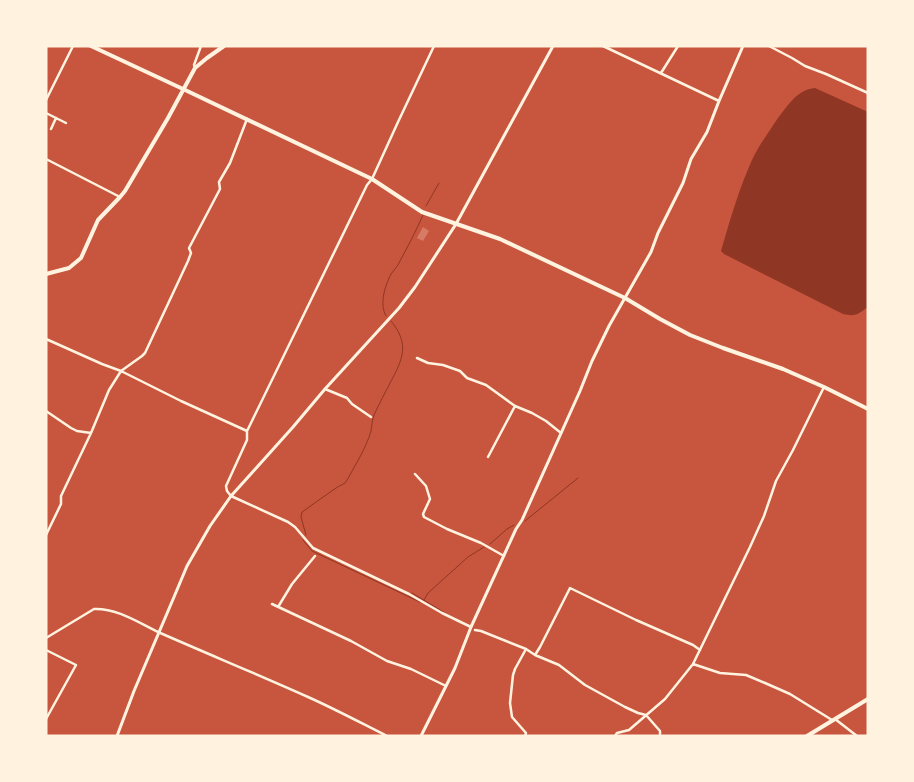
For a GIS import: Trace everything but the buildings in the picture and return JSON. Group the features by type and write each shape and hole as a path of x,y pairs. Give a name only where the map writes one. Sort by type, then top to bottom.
{"main road":[{"path":"91,46 372,180 422,212 500,239 625,298 690,335 783,369 824,387 868,410"},
{"path":"46,274 69,268 81,258 98,220 120,197 168,118 195,68 224,46"},
{"path":"117,736 188,566 210,526 231,496 399,308 456,224 553,46"},
{"path":"421,736 455,668 470,627 516,528 522,520 592,361 609,326 651,252 658,233 683,183 691,159 707,132 743,46"},
{"path":"807,736 868,699"}],"street":[{"path":"46,100 73,46"},
{"path":"195,68 194,65 201,46"},
{"path":"603,46 719,101"},
{"path":"662,74 678,46"},
{"path":"770,46 805,66 868,94"},
{"path":"432,47 372,180 367,185 248,431 247,440 226,486 231,496 288,522 295,527 307,543 318,551 414,596 470,627"},
{"path":"46,113 66,123"},
{"path":"51,129 56,118"},
{"path":"46,535 61,504 61,496 109,390 121,371 145,353 188,261 191,253 189,248 220,189 219,182 230,163 246,119"},
{"path":"46,159 120,197"},
{"path":"46,339 121,371 248,431"},
{"path":"417,358 428,363 443,365 460,371 467,378 495,390 515,406 546,421 561,433"},
{"path":"615,736 628,730 665,699 693,664 764,516 776,481 824,387"},
{"path":"325,389 347,398 352,404 371,417"},
{"path":"488,457 515,406"},
{"path":"46,411 77,431 91,433"},
{"path":"415,474 426,486 430,499 423,514 424,517 481,543 504,556"},
{"path":"278,606 292,584 315,556"},
{"path":"535,655 570,588 700,650"},
{"path":"272,604 351,641 387,661 411,669 446,686"},
{"path":"46,638 94,609 112,611 311,698 387,736"},
{"path":"475,630 559,665 585,685 625,707 646,715 660,731 660,736"},
{"path":"46,650 76,665 46,719"},
{"path":"525,736 526,733 512,717 510,703 515,668 526,650"},
{"path":"693,664 720,673 746,675 790,694 833,719 857,736"}],"shaded area":[{"path":"815,88 868,112 868,307 854,315 843,314 721,251 739,193 758,149 778,118 794,98 809,89"}],"waterway":[{"path":"426,206 439,183"},
{"path":"386,316 383,301 387,284 423,215"},
{"path":"306,535 301,517 302,512 347,480 361,456 371,431 374,415 401,359 401,337 391,321"},
{"path":"525,521 578,478"},
{"path":"490,544 514,525"},
{"path":"303,540 312,551 420,602"},
{"path":"424,600 428,593 468,557 484,547"},
{"path":"412,593 445,613"}]}
